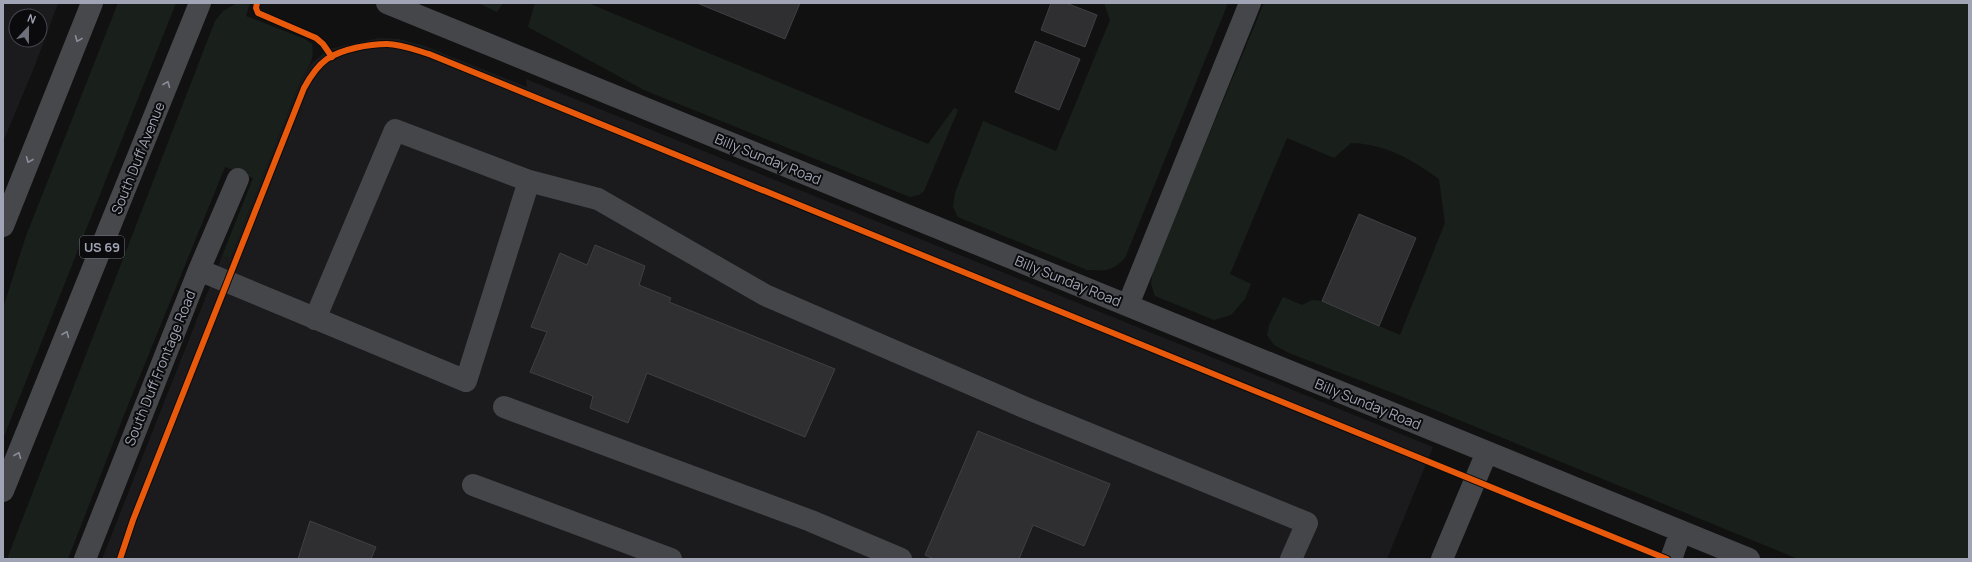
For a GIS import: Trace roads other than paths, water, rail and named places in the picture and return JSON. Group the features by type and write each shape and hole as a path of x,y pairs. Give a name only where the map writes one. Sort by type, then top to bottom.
{"main road":[{"path":"3,226 92,3"},
{"name":"South Duff Avenue","path":"3,491 200,3"}],"street":[{"name":"Billy Sunday Road","path":"388,3 1749,559"},
{"path":"1128,305 1250,3"},
{"path":"315,319 395,130 530,181 598,199 764,295 1026,408 1306,523 1291,559"},
{"name":"South Duff Frontage Road","path":"85,559 198,270 238,179"},
{"path":"198,270 466,381 530,181"},
{"path":"504,407 811,522 901,559"},
{"path":"1442,559 1487,452"},
{"path":"473,485 671,559"},
{"path":"1672,559 1681,531"}]}
